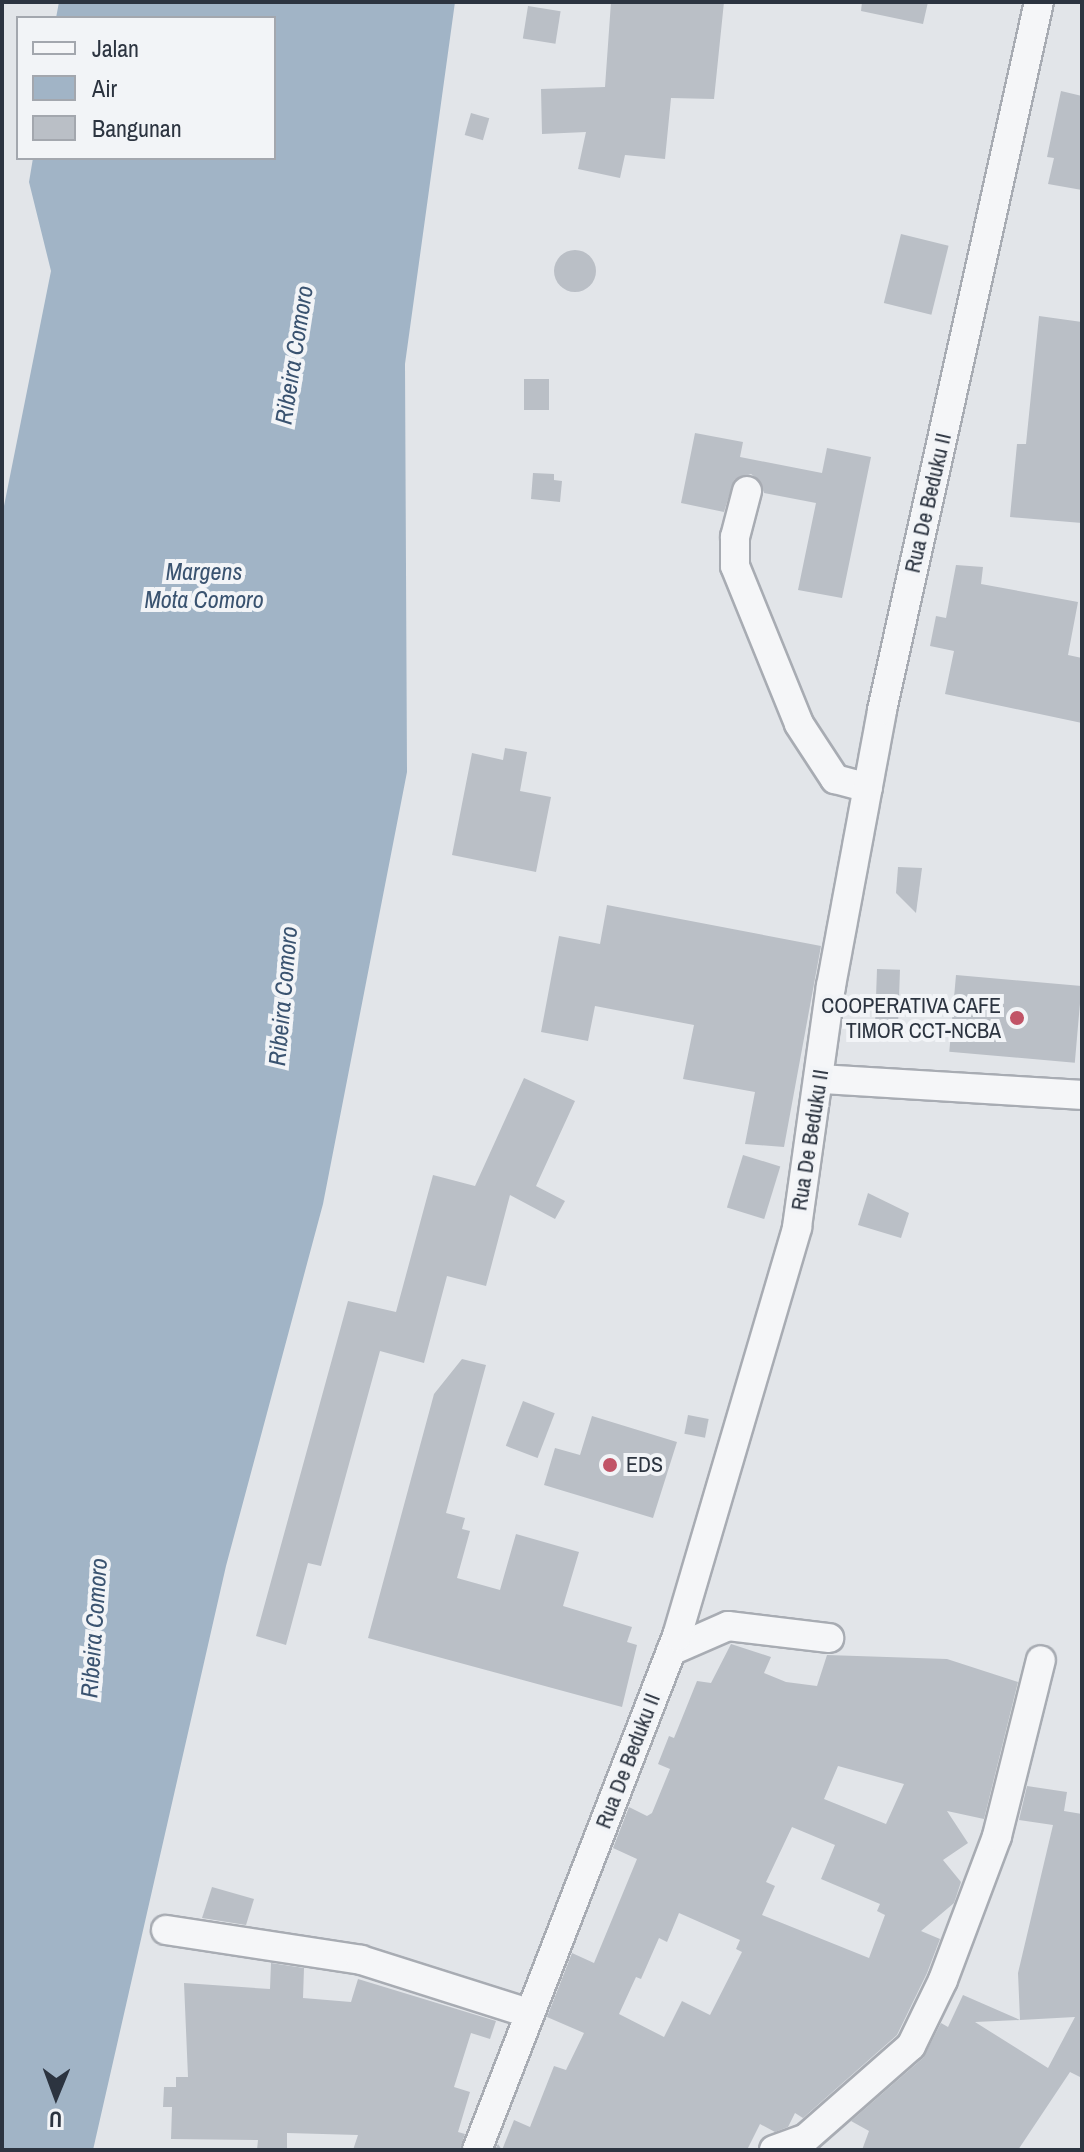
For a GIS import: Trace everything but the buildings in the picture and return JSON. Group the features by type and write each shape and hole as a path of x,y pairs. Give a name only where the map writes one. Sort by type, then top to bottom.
{"street":[{"name":"Rua De Beduku II","path":"477,2150 671,1651 797,1227 821,1079 831,986 868,788 1039,2"},
{"path":"747,491 735,537 735,566 799,724 835,779 868,788"},
{"path":"821,1079 1082,1095"},
{"path":"671,1651 728,1626 829,1638"},
{"path":"774,2150 805,2139 911,2046 943,1980 997,1836 1041,1660"},
{"path":"166,1930 361,1960 528,2013"}],"water":[{"name":"Margens Mota Comoro","path":"59,2 455,2 405,364 407,772 323,1204 226,1566 93,2150 2,2150 2,516 51,271 29,182 33,160 276,160 276,16 56,16"}],"place":[{"name":"COOPERATIVA CAFE TIMOR CCT-NCBA","path":"1017,1018"},
{"name":"EDS","path":"610,1465"}],"water label":[{"name":"Ribeira Comoro","path":"294,355"},
{"name":"Ribeira Comoro","path":"283,996"},
{"name":"Ribeira Comoro","path":"94,1628"}]}
